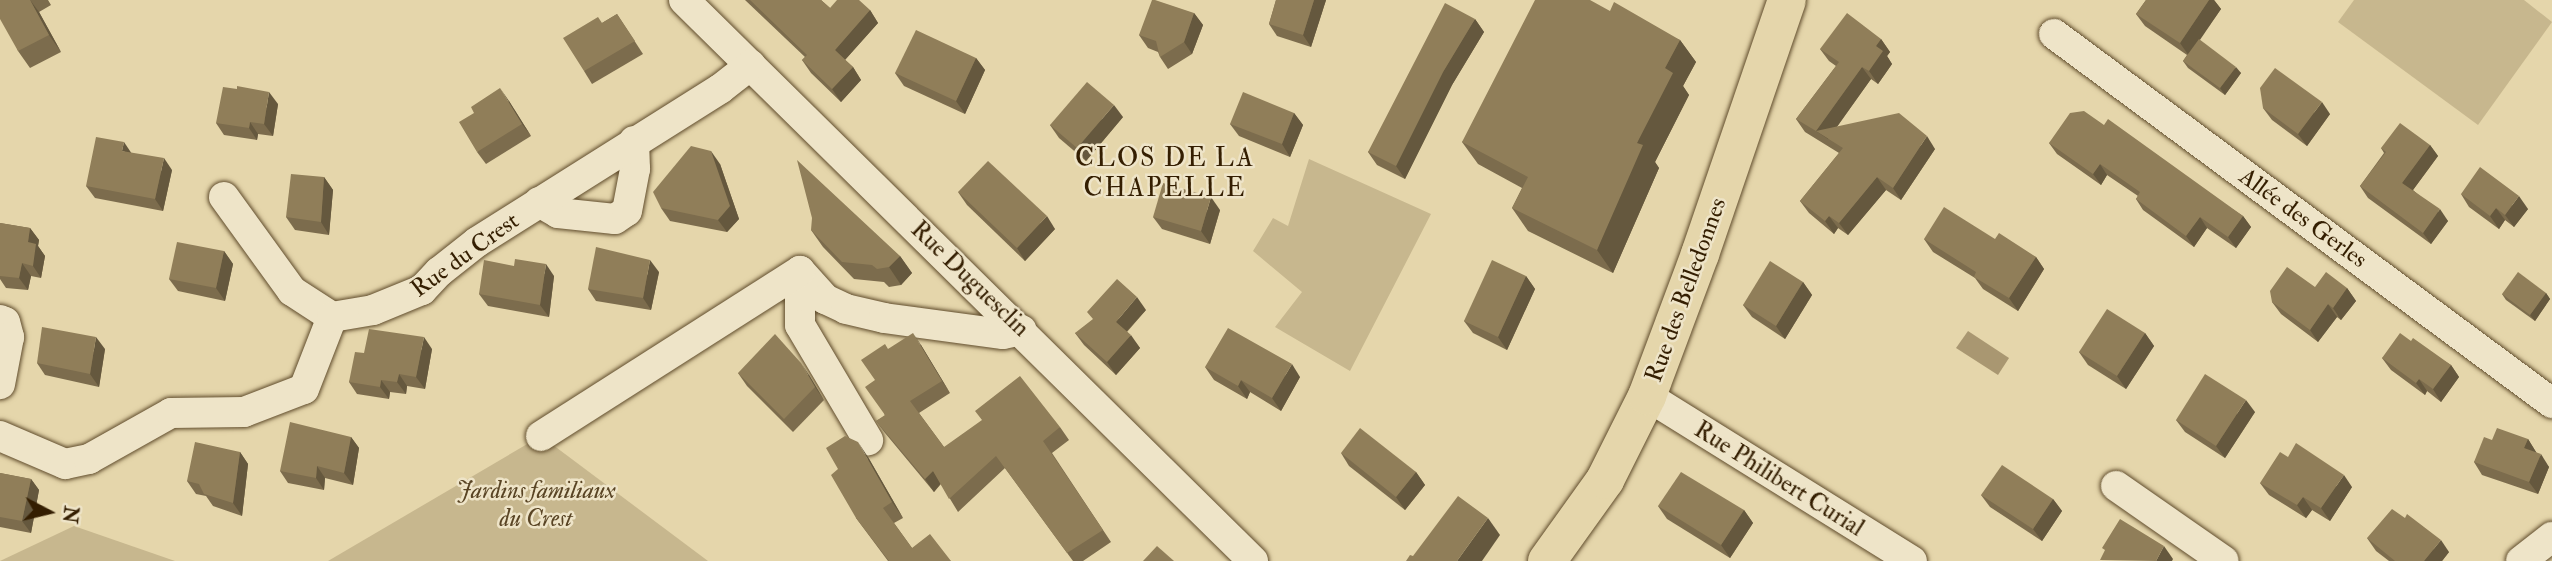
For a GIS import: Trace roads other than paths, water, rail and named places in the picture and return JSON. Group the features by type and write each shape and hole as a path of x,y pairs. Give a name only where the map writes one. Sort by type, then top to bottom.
{"main road":[{"name":"Rue des Belledonnes","path":"1547,561 1605,480 1647,396 1692,278 1787,0"}],"street":[{"name":"Rue Duguesclin","path":"684,0 1022,330 1253,561"},
{"name":"Allée des Gerles","path":"2054,34 2552,403"},
{"name":"Rue du Crest","path":"332,317 373,310 422,290 439,272 477,242 720,89 751,65"},
{"path":"539,202 558,213 615,219 627,211 635,169 634,141"},
{"path":"0,436 65,464 89,459 171,413 244,412 304,389 332,317 292,291 224,197"},
{"path":"800,271 825,299 846,309 884,318 1003,334 1022,330"},
{"path":"541,436 800,271"},
{"path":"800,271 800,325 867,440"},
{"path":"0,320 5,322 9,337 0,384"},
{"name":"Rue Philibert Curial","path":"1647,396 1912,561"},
{"path":"2116,485 2224,561"},
{"path":"2521,561 2552,537"}],"district":[{"name":"CLOS DE LA CHAPELLE","path":"1165,174"}],"park label":[{"name":"Jardins familiaux du Crest","path":"536,505"}]}
